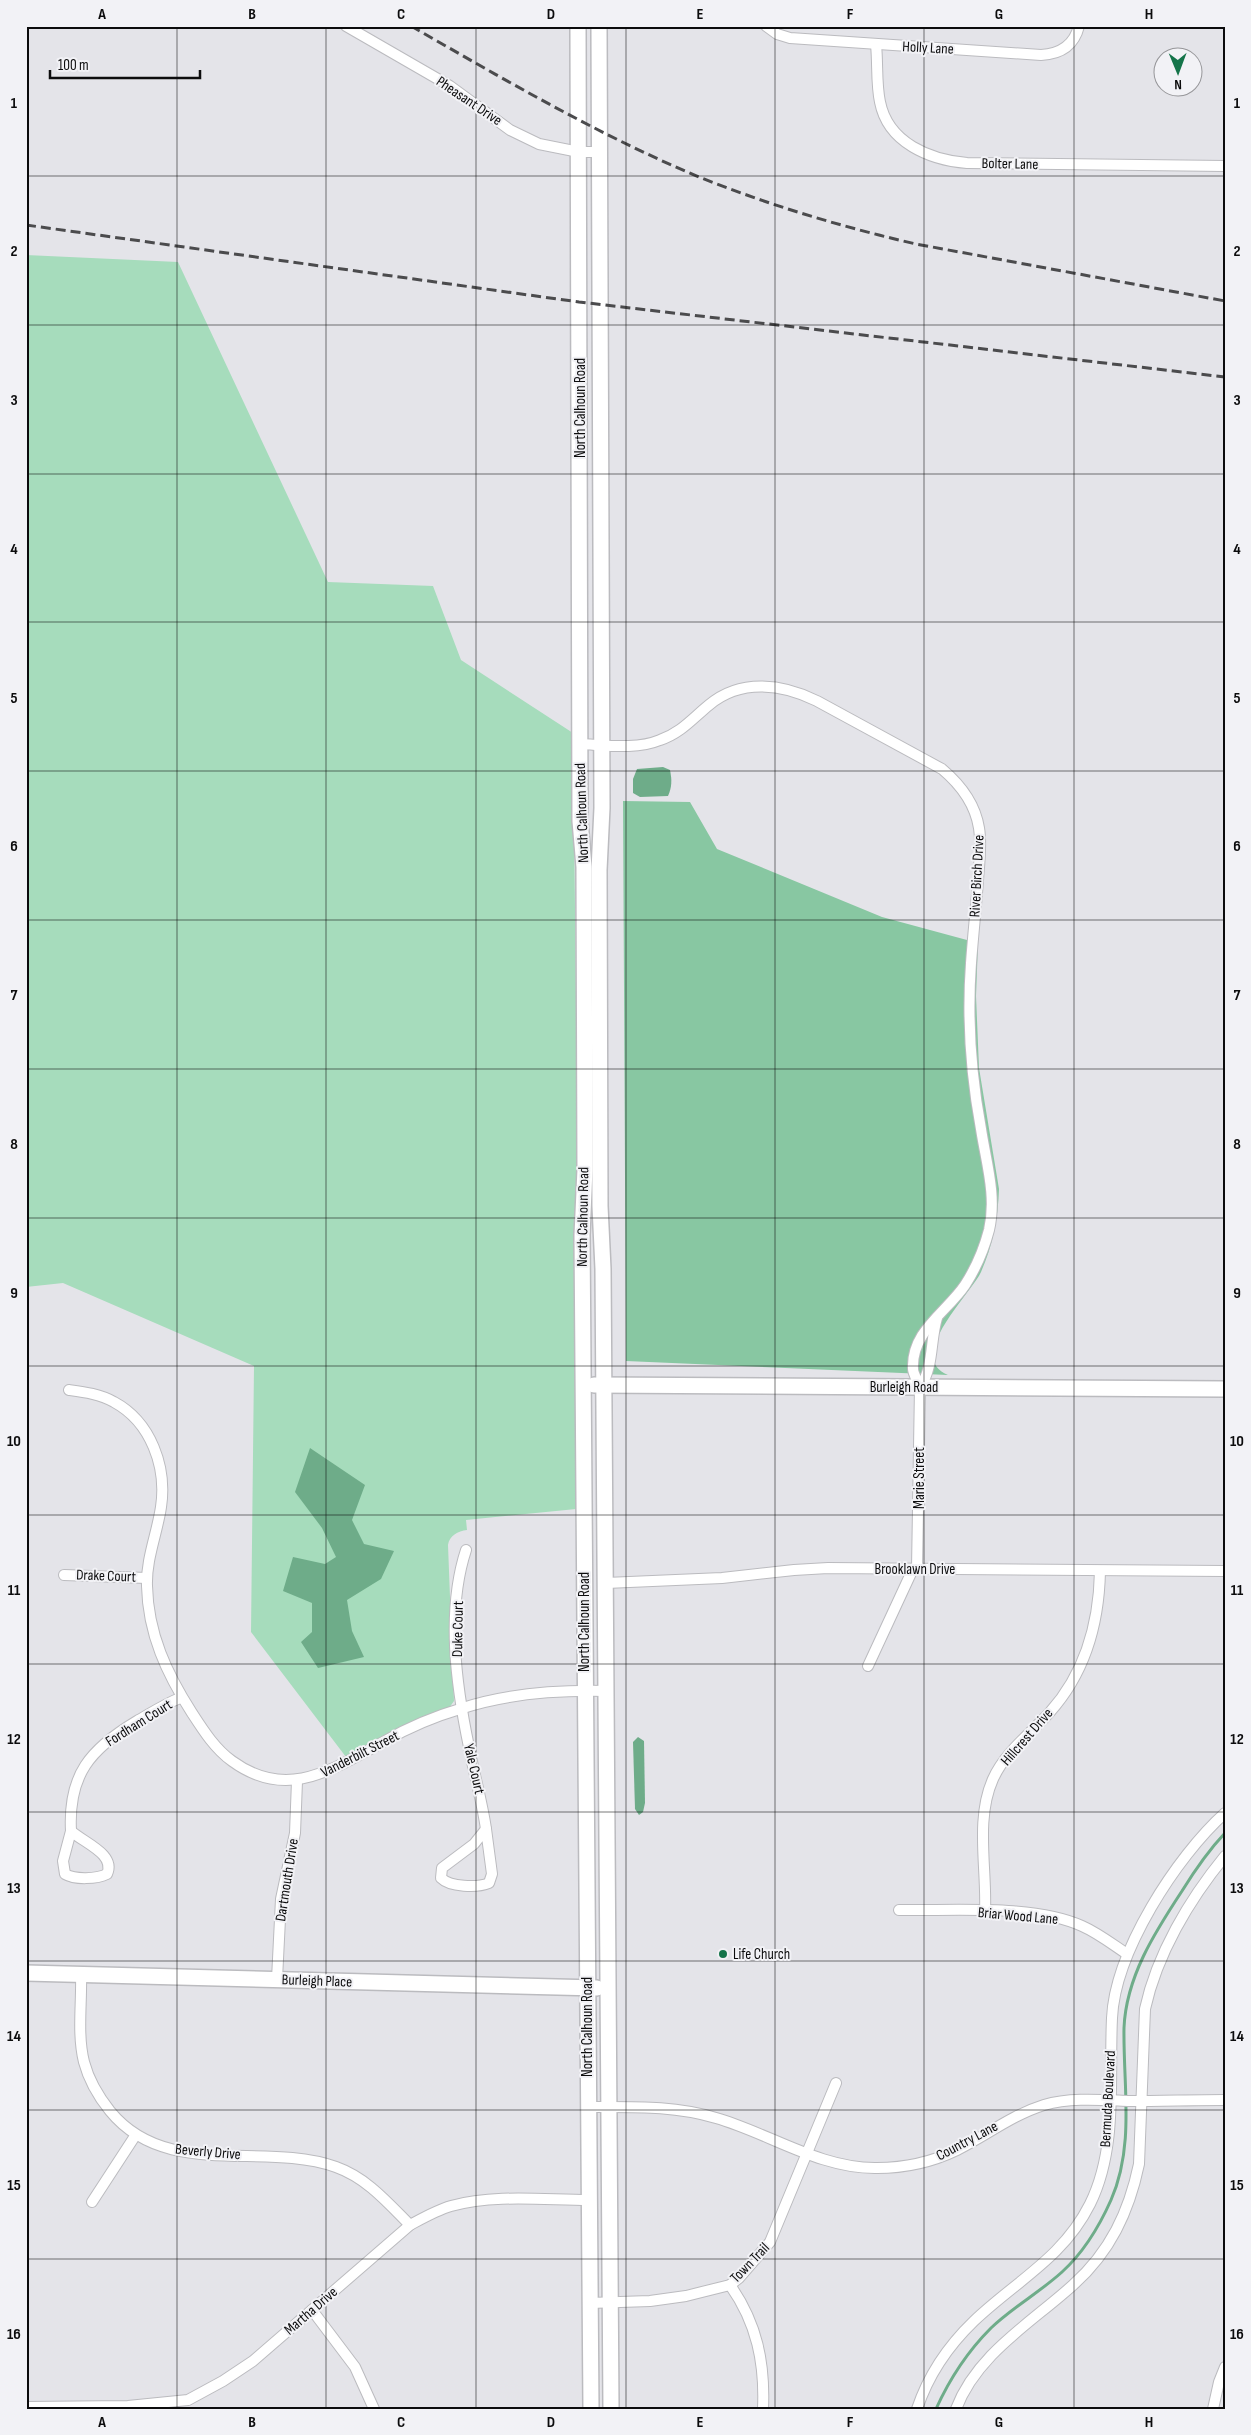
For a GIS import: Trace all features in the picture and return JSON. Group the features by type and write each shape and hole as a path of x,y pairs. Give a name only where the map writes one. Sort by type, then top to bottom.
{"main road":[{"name":"North Calhoun Road","path":"578,26 580,822 584,867 583,1385 591,2409"},
{"name":"North Calhoun Road","path":"599,26 602,744 599,880 608,1988 602,2107 610,2302 611,2409"},
{"name":"Burleigh Road","path":"583,1385 1225,1389"},
{"name":"Burleigh Place","path":"26,1973 608,1988"}],"street":[{"name":"Pheasant Drive","path":"346,26 450,86 510,130 539,144 579,152 599,152"},
{"name":"Holly Lane","path":"766,26 776,34 790,38 1051,55 1067,47 1074,39 1079,26"},
{"name":"Bolter Lane","path":"876,45 880,101 884,116 893,130 907,143 935,159 953,162 1003,164 1225,166"},
{"name":"River Birch Drive","path":"580,744 640,744 658,742 679,732 711,703 723,696 751,687 772,686 798,691 942,769 967,795 975,811 980,843 970,982 971,1040 980,1129 990,1176 991,1219 984,1248 974,1271 965,1286 938,1318 928,1325 921,1336 913,1370 920,1387"},
{"name":"River Birch Drive","path":"920,1387 929,1368 931,1340 938,1318"},
{"name":"Marie Street","path":"868,1666 915,1569 920,1387"},
{"name":"Vanderbilt Street","path":"69,1390 98,1395 114,1402 129,1412 148,1434 154,1445 162,1471 163,1486 147,1578 149,1604 158,1646 180,1698 221,1752 245,1769 269,1778 297,1781 324,1774 386,1740 462,1708 487,1701 530,1694 606,1691"},
{"name":"Duke Court","path":"462,1708 456,1630 461,1567 466,1550"},
{"name":"Brooklawn Drive","path":"606,1583 722,1578 794,1570 1225,1571"},
{"name":"Hillcrest Drive","path":"985,1911 984,1820 987,1798 994,1778 1017,1745 1062,1698 1082,1665 1094,1626 1100,1571"},
{"name":"Drake Court","path":"64,1575 147,1578"},
{"name":"Fordham Court","path":"72,1831 109,1860 110,1868 107,1874 100,1877 76,1877 65,1874 63,1861 72,1831 71,1803 74,1788 96,1751 121,1731 180,1698"},
{"name":"Yale Court","path":"462,1708 486,1829 492,1874 489,1883 478,1886 445,1882 441,1878 442,1868 474,1844 486,1829"},
{"name":"Dartmouth Drive","path":"277,1980 281,1899 295,1833 297,1781"},
{"name":"Bermuda Boulevard","path":"917,2409 925,2387 961,2334 988,2309 1048,2261 1075,2230 1091,2202 1101,2174 1115,2100 1112,2015 1116,1990 1127,1954 1155,1903 1177,1869 1213,1824 1225,1813"},
{"path":"956,2409 966,2389 985,2362 1003,2344 1074,2284 1114,2237 1125,2215 1134,2187 1140,2148 1137,2101 1145,2009 1150,1988 1157,1967 1172,1938 1198,1894 1225,1856"},
{"name":"Briar Wood Lane","path":"899,1910 985,1911 1035,1914 1068,1921 1094,1933 1127,1954"},
{"name":"Beverly Drive","path":"81,1974 81,2043 90,2081 99,2097 116,2118 135,2136 181,2152 290,2157 333,2166 359,2178 375,2190 410,2225"},
{"name":"Town Trail","path":"590,2303 650,2301 686,2296 730,2285 759,2257 770,2242 836,2083"},
{"name":"Country Lane","path":"602,2107 681,2109 735,2124 807,2154 861,2168 877,2168 914,2164 956,2150 1002,2123 1036,2108 1065,2102 1225,2100"},
{"path":"92,2202 135,2136"},
{"name":"Martha Drive","path":"26,2407 184,2405 239,2371 410,2225 445,2208 478,2201 589,2200"},
{"path":"730,2285 742,2302 756,2334 763,2372 764,2409"},
{"path":"312,2310 355,2367 374,2409"},
{"path":"1214,2409 1219,2382 1225,2367"}],"shaded area":[{"path":"26,255 178,262 328,582 433,586 461,660 573,733 578,1169 575,1231 576,1509 466,1520 467,1530 454,1534 448,1545 454,1701 449,1708 346,1757 251,1632 254,1366 63,1283 26,1287"},
{"path":"663,767 670,770 671,774 671,786 668,796 640,797 633,793 633,779 637,769"},
{"path":"623,801 690,802 717,849 882,917 978,943 976,996 979,1068 999,1189 992,1242 981,1272 944,1325 936,1340 933,1354 936,1366 948,1375 626,1361"},
{"path":"310,1448 365,1485 352,1520 364,1544 394,1551 381,1579 347,1600 352,1631 364,1657 318,1668 301,1642 312,1632 312,1603 283,1591 293,1557 325,1564 336,1557 322,1528 295,1492"},
{"path":"638,1737 644,1741 645,1803 643,1812 639,1815 635,1809 633,1742"}],"waterway":[{"path":"936,2409 953,2376 974,2346 999,2320 1054,2279 1070,2264 1090,2239 1106,2210 1118,2179 1123,2158 1126,2115 1124,2028 1130,1991 1152,1939 1197,1868 1225,1833"}],"railway":[{"path":"411,26 553,106 625,143 699,177 779,206 833,223 916,244 1225,301"},
{"path":"26,225 579,302 1225,377"}],"place":[{"name":"Life Church","path":"723,1954"}]}
